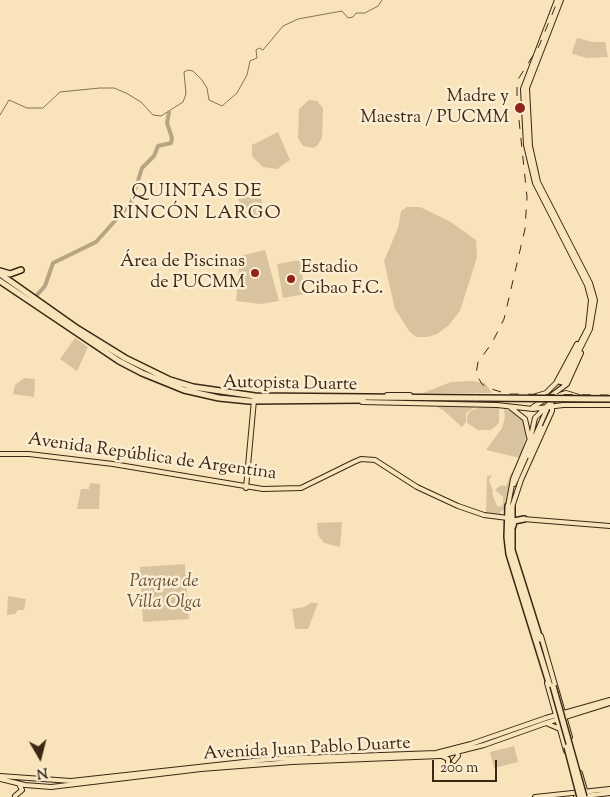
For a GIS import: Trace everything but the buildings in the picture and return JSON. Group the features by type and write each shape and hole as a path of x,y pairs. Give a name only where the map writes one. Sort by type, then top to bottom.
{"highway":[{"path":"0,273 10,274 21,270"},
{"name":"Autopista Duarte","path":"0,273 125,356 170,380 213,391 255,398 362,397 476,400"},
{"name":"Autopista Duarte","path":"0,281 94,346 142,373 200,394 347,401 610,401"},
{"path":"510,507 509,554 534,625"},
{"path":"509,518 516,564 552,686 581,796"},
{"path":"511,541 513,522 524,519"}],"main road":[{"path":"536,396 546,393 560,383 589,333 593,310 587,285 536,188 525,135 524,82 557,0"},
{"path":"510,507 513,479 529,442 535,418 549,405 568,381 592,333 595,322 590,283 541,191 530,146 527,85 561,0"},
{"path":"565,404 558,394 560,383 570,357 593,310"},
{"path":"568,381 569,388 577,396"},
{"path":"558,394 566,393 610,401"},
{"path":"558,394 577,396"},
{"name":"Autopista Duarte","path":"362,397 399,395 536,396"},
{"path":"536,396 540,399 539,404"},
{"path":"536,396 549,405"},
{"path":"564,396 562,399 565,404"},
{"path":"246,488 255,398"},
{"path":"347,401 430,405 496,405 529,408 610,401"},
{"path":"405,405 421,404"},
{"path":"529,408 539,404 565,404"},
{"path":"483,406 488,405"},
{"path":"496,405 512,408 523,415 527,423 529,442"},
{"path":"510,507 549,405"},
{"name":"Avenida República de Argentina","path":"0,454 36,454 113,464 246,488 301,488 361,459 375,460 417,487 458,506 488,516 610,526"},
{"path":"534,625 561,702 581,796"},
{"path":"534,625 553,705 581,796"},
{"path":"561,702 572,712 567,725"},
{"name":"Avenida Juan Pablo Duarte","path":"0,777 38,788 185,770 292,762 440,756 448,755 546,720 610,702"},
{"path":"553,705 546,720 560,730"},
{"path":"454,762 457,751"},
{"path":"448,755 448,764"},
{"name":"Avenida Juan Pablo Duarte","path":"0,777 71,781 278,758 448,755"},
{"path":"15,796 31,778"},
{"path":"36,779 38,788"},
{"path":"19,784 22,790"},
{"path":"581,796 610,789"},
{"path":"535,797 610,793"}],"green space":[{"path":"577,38 593,42 605,42 608,57 587,58 573,54"},
{"path":"309,100 317,101 323,108 322,138 317,146 313,148 303,146 298,138 299,109"},
{"path":"278,132 290,160 277,169 263,167 252,156 252,145"},
{"path":"260,194 266,218 256,218 245,213 238,199"},
{"path":"407,207 420,207 449,221 476,240 477,257 460,311 449,325 437,334 427,337 416,337 409,331 395,309 384,261 398,228 401,211"},
{"name":"Área de Piscinas de PUCMM","path":"265,250 279,301 261,304 236,301 240,256"},
{"name":"Estadio Cibao F.C.","path":"300,260 305,294 283,298 277,264"},
{"path":"75,338 88,347 77,371 60,359"},
{"path":"24,378 35,379 34,397 13,394 15,385"},
{"path":"472,381 485,383 492,393 423,393 451,382"},
{"path":"435,406 476,406 466,413 466,422 462,427 443,410"},
{"path":"483,406 499,407 499,423 491,430 478,430 467,423 467,416 470,411"},
{"path":"504,409 515,412 523,419 527,432 520,458 486,450 502,428 505,417"},
{"path":"514,471 505,509 500,512 501,515 486,512 487,476 492,475 489,480 492,493 497,506 500,507 503,504 503,497 495,490 501,485 506,486 511,473"},
{"path":"90,483 100,484 99,509 77,509 81,489 89,489"},
{"path":"342,522 340,547 324,543 318,535 317,523"},
{"name":"Parque de Villa Olga","path":"185,564 189,619 143,622 140,567"},
{"path":"8,596 26,599 24,610 18,610 15,614 7,615"},
{"path":"311,603 318,603 308,629 295,629 292,609 304,607"},
{"path":"514,746 518,762 494,768 490,752"}],"waterway":[{"path":"0,115 9,100 27,108 43,108 60,92 114,88 141,102 153,115 161,116 183,102 186,94 184,72 188,70 193,71 202,80 207,88 209,100 222,106 237,93 247,75 250,61 257,58 256,50 259,48 263,50 283,26 298,19 342,11 348,18 353,17 356,13 365,13 378,6 382,0"},
{"path":"37,295 45,286 53,263 96,242 131,203 142,168 154,156 158,146 171,143 172,138 167,123 169,112"}],"tunnel":[{"path":"555,394 560,382"},
{"path":"550,410 563,383"}],"railway":[{"path":"517,96 517,81 539,46 558,0"},
{"path":"519,120 527,197 525,229 504,319 492,343 478,362 476,374 482,384 488,388 508,394 610,395"}],"place":[{"name":"Madre y Maestra / PUCMM","path":"520,108"},
{"name":"Área de Piscinas de PUCMM","path":"255,273"},
{"name":"Estadio Cibao F.C.","path":"291,279"}],"district":[{"name":"QUINTAS DE RINCÓN LARGO","path":"197,204"}]}
